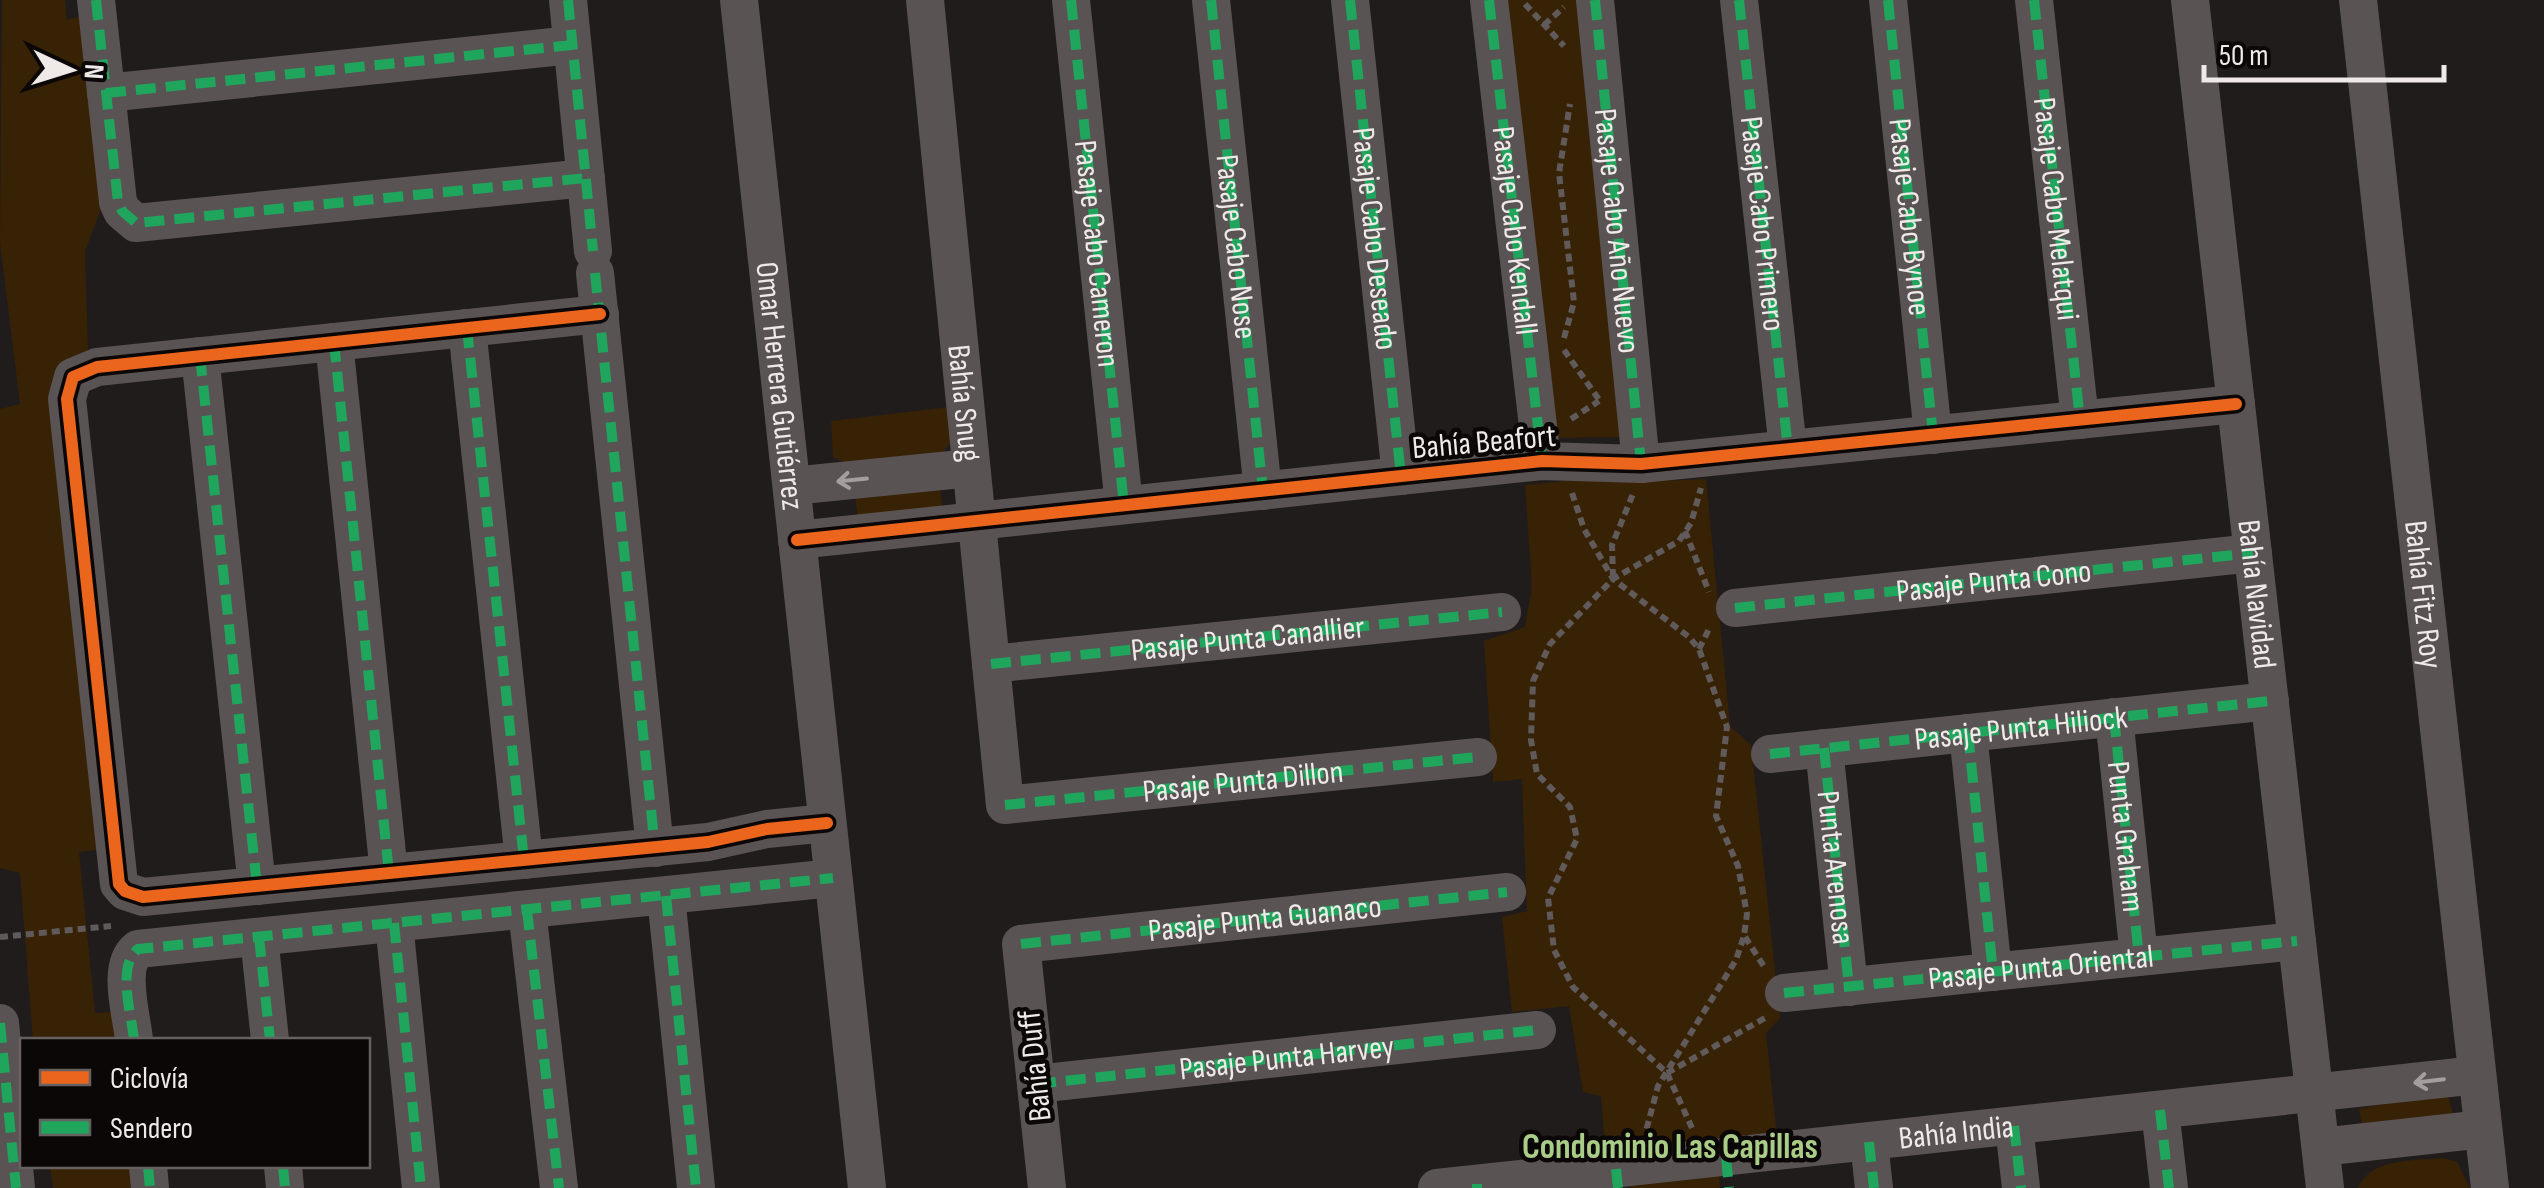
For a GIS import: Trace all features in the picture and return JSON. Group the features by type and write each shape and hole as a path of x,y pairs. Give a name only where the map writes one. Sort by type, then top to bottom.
{"street":[{"path":"96,0 118,202 128,218 144,224 586,178"},
{"path":"568,0 655,848"},
{"name":"Omar Herrera Gutiérrez","path":"739,0 867,1188"},
{"name":"Bahía Snug","path":"925,0 1004,805"},
{"name":"Pasaje Cabo Cameron","path":"1071,0 1124,506"},
{"name":"Pasaje Cabo Nose","path":"1211,0 1263,490"},
{"name":"Pasaje Cabo Deseado","path":"1350,0 1401,476"},
{"name":"Pasaje Cabo Kendall","path":"1488,0 1542,461"},
{"name":"Pasaje Cabo Año Nuevo","path":"1595,0 1636,464"},
{"name":"Pasaje Cabo Primero","path":"1739,0 1788,449"},
{"name":"Pasaje Cabo Bynoe","path":"1888,0 1933,434"},
{"name":"Pasaje Cabo Melatqui","path":"2034,0 2080,420"},
{"name":"Bahía Navidad","path":"2190,0 2326,1188"},
{"name":"Bahía Fitz Roy","path":"2358,0 2490,1188"},
{"path":"106,93 572,46"},
{"path":"600,314 88,368 73,378 67,399 120,884 125,891 142,897 655,848 828,824"},
{"path":"467,328 524,860"},
{"path":"334,342 389,873"},
{"path":"200,356 256,886"},
{"name":"Bahía Beafort","path":"797,540 1542,461 1636,464 2236,404"},
{"path":"792,486 972,468"},
{"name":"Pasaje Punta Cono","path":"1735,608 2253,553"},
{"name":"Pasaje Punta Canallier","path":"991,664 1502,612"},
{"name":"Pasaje Punta Hiliock","path":"1770,754 2270,700"},
{"name":"Punta Graham","path":"2114,717 2139,957"},
{"path":"1968,733 1994,972"},
{"name":"Punta Arenosa","path":"1824,748 1849,986"},
{"name":"Pasaje Punta Dillon","path":"1004,805 1478,756"},
{"path":"134,1038 127,969 130,955 138,949 833,878"},
{"name":"Pasaje Punta Guanaco","path":"1020,944 1507,892"},
{"path":"666,896 696,1188"},
{"path":"527,910 559,1188"},
{"path":"394,923 421,1188"},
{"path":"259,937 270,1038"},
{"name":"Pasaje Punta Oriental","path":"1784,993 2297,942"},
{"name":"Bahía Duff","path":"1020,944 1047,1188"},
{"path":"0,1023 16,1188"},
{"name":"Pasaje Punta Harvey","path":"1036,1084 1537,1030"},
{"name":"Bahía India","path":"1437,1188 1728,1172 1869,1142 2478,1075"},
{"path":"2160,1110 2168,1188"},
{"path":"2014,1126 2021,1188"},
{"path":"2320,1146 2483,1129"},
{"path":"1869,1142 1874,1188"}],"path":[{"path":"1522,0 1570,52"},
{"path":"1576,86 1563,127 1559,172 1574,302 1562,346 1606,409"},
{"path":"1667,1073 1573,988 1554,950 1548,898 1577,839 1570,807 1537,774 1531,740 1533,681 1550,644 1613,578 1679,541 1698,502 1706,458"},
{"path":"1613,578 1612,545 1636,489 1636,464"},
{"path":"1613,578 1689,637 1698,650 1727,727 1716,816 1738,866 1747,914 1744,936 1736,960 1681,1043 1667,1073"},
{"path":"0,937 122,925"},
{"path":"1667,1073 1768,1017 1784,993"}],"shaded area":[{"path":"2,0 65,0 67,20 83,16 101,209 85,251 88,351 63,365 104,849 79,852 95,1013 124,1011 127,1038 33,1038 20,873 0,868 0,409 20,404 0,242"},
{"path":"1502,0 1585,0 1626,437 1551,438"},
{"path":"950,407 953,440 942,453 848,464 833,457 831,421"},
{"path":"1599,478 1640,482 1706,479 1730,726 1751,745 1780,1018 1766,1033 1777,1138 1606,1158 1601,1096 1583,1092 1569,1006 1512,1012 1502,917 1527,911 1522,779 1493,782 1484,641 1525,627 1532,587 1525,485"},
{"path":"940,488 943,511 858,520 855,496"},
{"path":"2447,1092 2453,1114 2363,1128 2359,1109"},
{"path":"2444,1158 2457,1162 2470,1188 2358,1188 2364,1178 2383,1166"},
{"path":"50,1168 141,1168 143,1188 53,1188"},
{"path":"1719,1173 1720,1188 1630,1188 1629,1177"}],"marked path":[{"path":"96,0 118,202 136,223 586,178"},
{"path":"568,0 593,251"},
{"path":"1071,0 1124,505"},
{"path":"1211,0 1263,491"},
{"path":"1350,0 1401,476"},
{"path":"1489,0 1542,461"},
{"path":"1595,0 1641,464"},
{"path":"1739,0 1788,449"},
{"path":"1888,0 1933,435"},
{"path":"2034,0 2080,420"},
{"path":"106,93 572,45"},
{"path":"595,273 655,848"},
{"path":"467,328 524,860"},
{"path":"334,342 389,873"},
{"path":"200,356 257,886"},
{"path":"1735,608 2253,553"},
{"path":"991,664 1502,612"},
{"path":"1770,754 2270,701"},
{"path":"2114,717 2139,957"},
{"path":"1968,733 1993,972"},
{"path":"1824,748 1849,987"},
{"path":"1005,805 1478,757"},
{"path":"134,1038 127,979 131,957 138,949 833,878"},
{"path":"1021,944 1507,892"},
{"path":"666,896 696,1188"},
{"path":"527,910 559,1188"},
{"path":"394,923 421,1188"},
{"path":"259,937 270,1038"},
{"path":"1784,993 2297,941"},
{"path":"0,1023 16,1188"},
{"path":"1036,1084 1537,1030"},
{"path":"2160,1110 2169,1188"},
{"path":"2014,1126 2021,1188"},
{"path":"1869,1142 1874,1188"},
{"path":"1726,1157 1729,1188"},
{"path":"148,1168 150,1188"},
{"path":"283,1168 285,1188"},
{"path":"1616,1169 1618,1188"}],"cycle path":[{"path":"600,314 97,367 73,377 67,399 119,884 125,891 143,897 708,842 767,829 827,823"},
{"path":"797,540 1542,461 1641,464 2236,404"}],"district":[{"name":"Condominio Las Capillas","path":"1670,1146"}]}
